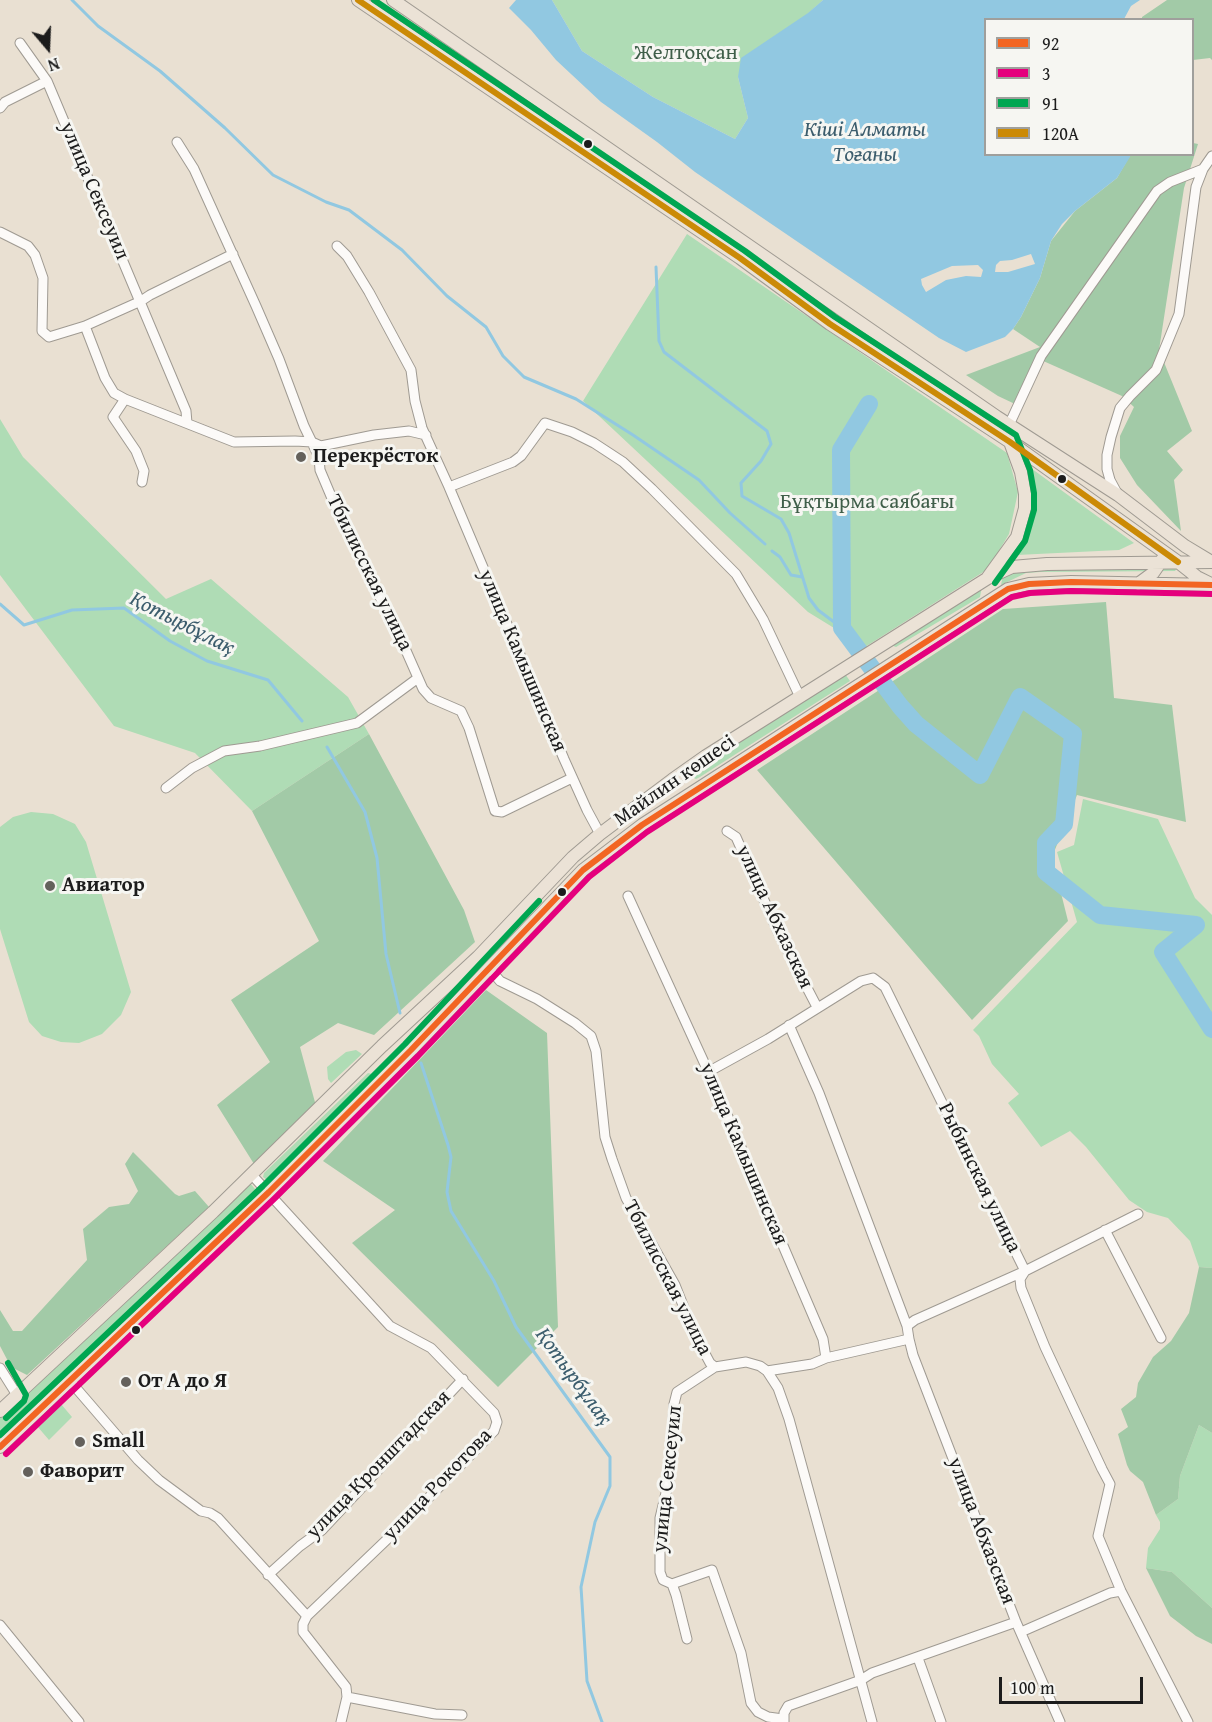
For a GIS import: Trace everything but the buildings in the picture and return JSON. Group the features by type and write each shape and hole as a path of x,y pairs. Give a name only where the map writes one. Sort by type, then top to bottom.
{"main road":[{"path":"358,0 740,258 817,316 1010,442 1163,558"},
{"path":"393,0 1009,425 1118,495 1185,546 1212,562"},
{"path":"988,578 1017,537 1025,508 1021,472 1010,442"},
{"path":"1138,584 1153,573 1163,558 1164,530"},
{"name":"Майлин көшесі","path":"0,1411 252,1175 361,1066 478,957 573,857 600,834 706,756 988,578 1012,567 1163,558 1178,562 1212,562"},
{"path":"1178,562 1212,585"},
{"name":"Майлин көшесі","path":"0,1447 269,1192 382,1080 583,870 642,825 1008,589 1029,584 1071,582 1212,585"},
{"path":"361,1066 377,1068 382,1080"}],"street":[{"name":"улица Сексеуил","path":"20,43 46,81 141,301 186,411 187,423"},
{"path":"0,108 5,102 46,81"},
{"name":"Тбилисская улица","path":"177,142 194,169 279,358 319,457 320,470 342,522 430,698 461,711 469,728 495,811 502,812 572,778"},
{"path":"1118,495 1107,469 1111,437 1120,408 1156,370 1179,314 1196,187 1203,169 1212,156"},
{"path":"1009,425 1041,356 1157,191 1170,182 1203,169"},
{"path":"0,232 28,246 35,255 43,278 42,331 49,337 85,326 141,301 150,294 232,254"},
{"name":"улица Камышинская","path":"337,246 347,256 369,292 411,370 415,401 426,435 572,778 600,834"},
{"path":"85,326 105,378 114,393 234,442 312,442 321,446 374,435 409,431 426,435"},
{"path":"125,399 113,417 136,451 144,471 142,482"},
{"path":"449,487 513,462 521,456 545,423 572,432 594,443 623,462 736,574 763,619 800,697"},
{"path":"166,788 192,768 224,751 261,746 357,723 418,678"},
{"name":"улица Абхазская","path":"727,831 736,837 779,934 818,1007"},
{"name":"улица Камышинская","path":"628,896 708,1072 824,1339 826,1358"},
{"name":"Тбилисская улица","path":"489,968 500,981 537,999 591,1036 596,1051 604,1127 612,1160 626,1198 675,1285 704,1353 715,1367 746,1362 760,1366 767,1371"},
{"name":"Рыбинская улица","path":"708,1072 768,1039 861,981 873,978 885,987 1025,1271 1020,1279 1024,1298 1110,1484 1098,1536 1121,1591 1188,1722"},
{"name":"улица Абхазская","path":"789,1025 819,1093 907,1326 913,1355 1016,1622 1060,1722"},
{"name":"улица Рокотова","path":"252,1175 390,1326 431,1348 494,1413 497,1422 494,1431 400,1527 307,1616"},
{"path":"907,1326 915,1320 1025,1271 1138,1214"},
{"path":"1105,1230 1161,1338"},
{"path":"872,1722 789,1419 778,1388 767,1371 812,1364 826,1358 909,1339"},
{"name":"улица Сексеуил","path":"687,1640 672,1584 663,1580 660,1572 660,1526 669,1480 674,1404 677,1392 715,1367"},
{"path":"0,1368 17,1395"},
{"name":"улица Кронштадская","path":"268,1575 330,1521 463,1379"},
{"path":"70,1381 138,1460 159,1480 201,1511 218,1518 307,1616 303,1624 303,1632 346,1687 347,1697 341,1722"},
{"path":"672,1584 712,1570 741,1653 751,1703 758,1713 784,1720 788,1706 861,1680 872,1673 1016,1622"},
{"path":"1021,1632 1110,1593 1121,1591"},
{"path":"0,1625 79,1722"},
{"path":"918,1658 941,1722"},
{"path":"347,1697 435,1714 462,1715"}],"green space":[{"name":"Желтоқсан","path":"552,0 823,0 738,77 748,118 735,139 653,97 582,51"},
{"path":"1167,0 1212,0 1212,60 1210,58 1194,60 1194,18 1142,17"},
{"path":"1194,143 1198,144 1184,188 1159,350 1192,431 1167,451 1183,470 1174,480 1181,531 1137,485 1120,458 1120,436 1134,407 1122,396 1041,360 1041,348 1015,404 966,375 1040,347 1013,329 1040,278 1051,241 1075,211 1117,178 1129,156 1194,156"},
{"name":"Бұқтырма саябағы","path":"687,234 1007,453 1018,492 1009,534 988,569 865,647 808,612 583,401"},
{"path":"0,419 23,457 166,599 211,579 348,697 369,734 252,811 195,753 114,726 0,575"},
{"path":"1028,466 1134,543 1119,550 1017,555 1029,531 1033,503"},
{"path":"1177,568 1175,571 1026,573 1001,585 1003,575 1024,569"},
{"path":"982,586 980,597 896,647 891,645"},
{"path":"1106,602 1114,698 1172,705 1186,822 1077,795 1052,857 1068,921 972,1020 757,770 1003,609"},
{"path":"845,674 850,681 700,777 696,779 692,777 690,772"},
{"path":"369,734 464,910 475,942 374,1035 338,1023 300,1047 316,1106 254,1164 217,1105 270,1062 231,1000 319,941 252,811"},
{"path":"1083,799 1158,819 1195,898 1212,915 1212,1268 1199,1267 1190,1241 1168,1218 1147,1212 1129,1200 1070,1131 1041,1147 1008,1103 1019,1094 992,1064 979,1036 973,1030 1077,922 1057,852 1074,845"},
{"name":"Авиатор","path":"31,812 53,814 75,824 86,842 131,992 121,1015 102,1034 79,1043 61,1042 42,1036 29,1022 0,929 0,827 13,817"},
{"path":"486,990 547,1033 558,1327 498,1387 352,1243 395,1210 323,1161"},
{"path":"356,1050 362,1054 331,1083 328,1079 327,1067 346,1052"},
{"path":"368,1073 373,1077 275,1178 267,1180 263,1177 264,1173"},
{"path":"133,1152 175,1194 179,1196 195,1191 209,1207 27,1375 11,1367 0,1346 0,1310 13,1331 22,1331 87,1260 83,1229 109,1207 129,1204 138,1191 125,1164"},
{"path":"250,1183 255,1189 253,1195 47,1398 0,1441 0,1415"},
{"path":"1199,1267 1212,1268 1212,1433 1199,1425 1180,1476 1178,1499 1156,1515 1143,1482 1130,1471 1127,1465 1118,1434 1128,1427 1121,1409 1136,1397 1138,1383 1153,1357 1171,1341 1189,1313"},
{"path":"61,1404 72,1417 49,1440 37,1426"},
{"path":"1199,1425 1212,1433 1212,1608 1172,1572 1146,1568 1148,1548 1160,1529 1160,1522 1156,1515 1178,1499 1180,1476"},
{"path":"1146,1568 1172,1572 1212,1608 1212,1644 1196,1636 1170,1616"}],"water":[{"name":"Кіші Алматы Тоғаны","path":"516,0 552,0 582,51 653,97 735,139 748,118 738,77 741,58 808,13 823,0 1140,0 1131,6 1125,18 984,18 984,156 1130,157 1117,178 1062,224 1051,241 1040,278 1013,329 1005,337 966,352 939,338 695,172 601,102 556,60 509,8","holes":["1031,254 1035,264 1008,272 995,272 996,265 1000,261","978,265 983,270 981,277 966,276 946,280 926,292 922,285 921,279 952,266"]}],"waterway":[{"path":"72,0 98,26 160,71 225,128 273,175 326,202 349,210 402,250 447,296 486,327 503,356 524,377 576,399 699,480 730,513 765,544"},
{"path":"656,267 659,341 664,352 767,431 771,444 761,461 741,483 742,496 781,519 789,533 809,598 818,610 842,628"},
{"path":"869,404 841,450 842,628 916,724 980,775 1020,697 1073,734 1064,824 1046,843 1046,872 1100,915 1196,925 1163,952 1212,1029"},
{"path":"772,551 780,557 791,575 802,577"},
{"name":"Қотырбұлақ","path":"0,604 24,625 72,610 124,608 170,641 207,661 268,680 302,721"},
{"name":"Қотырбұлақ","path":"327,747 365,812 377,858 386,954 400,1013"},
{"name":"Қотырбұлақ","path":"421,1063 451,1157 447,1192 451,1211 494,1281 516,1327 610,1457 610,1486 595,1522 581,1587 587,1681 602,1722"}],"transit line":[{"name":"120А","path":"358,0 740,258 830,324 1010,442 1178,562"},
{"name":"91","path":"374,0 745,251 835,317 1016,435 1030,470 1034,510 1025,541 995,583"},
{"name":"92","path":"0,1447 269,1192 411,1050 583,870 642,825 1008,589 1029,584 1071,582 1212,585"},
{"name":"3","path":"6,1454 275,1198 418,1056 589,877 647,832 1012,597 1030,593 1071,591 1212,594"},
{"name":"91","path":"0,1435 263,1186 405,1044 539,901"},
{"name":"91","path":"6,1418 24,1401 26,1395 8,1363"}],"place":[{"name":"Перекрёсток","path":"301,457"},
{"name":"Авиатор","path":"50,886"},
{"name":"От А до Я","path":"126,1382"},
{"name":"Small","path":"80,1442"},
{"name":"Фаворит","path":"28,1472"}]}
